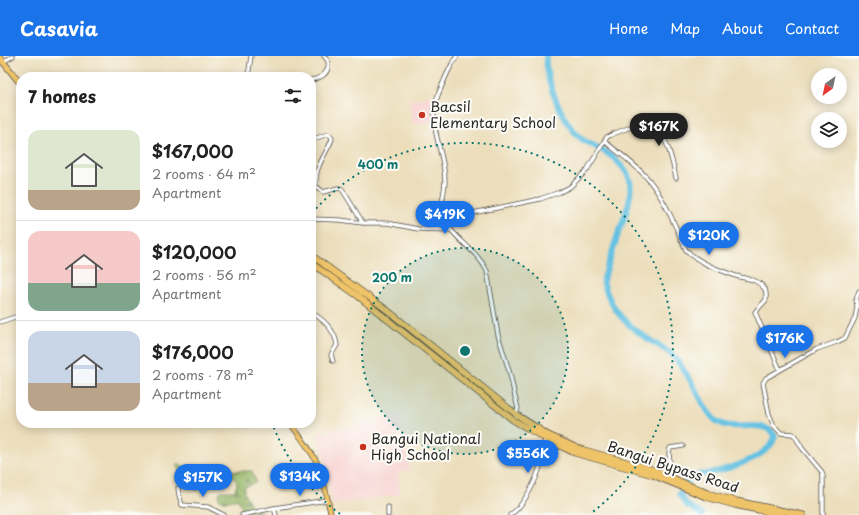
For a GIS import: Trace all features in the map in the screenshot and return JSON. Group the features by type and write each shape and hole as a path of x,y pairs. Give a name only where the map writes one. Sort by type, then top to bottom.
{"highway":[{"path":"2,60 16,78"},
{"name":"Bangui Bypass Road","path":"316,259 387,310 515,417"},
{"name":"Bangui Bypass Road","path":"316,267 358,296 515,417 547,437 577,448 641,466 694,490 735,506 782,515"},
{"name":"Bangui Bypass Road","path":"694,490 804,515"}],"main road":[{"path":"294,428 316,461 323,479 331,515"}],"street":[{"path":"2,60 13,56"},
{"path":"249,72 251,56"},
{"path":"316,78 325,75 328,71 328,61 324,56"},
{"path":"457,56 445,78 434,108 444,171 444,186 441,208 444,219 451,230 482,262 487,271 498,335 510,374 518,408 515,417"},
{"path":"444,219 540,199 560,192 580,178 587,170 603,142 613,134 646,121 651,132 660,135 666,142 676,178"},
{"path":"316,138 328,134 332,139 321,159 316,174 316,186 323,192 338,188 342,189 363,223"},
{"path":"603,142 630,162 648,180 661,198 686,250 691,255 715,269 738,277 753,280 764,288 766,291 766,300 755,312 780,370"},
{"path":"316,220 387,223 418,229 451,230"},
{"path":"823,515 822,472 802,448 793,434 781,434 776,429 770,414 763,383 766,378 817,349 845,338 855,318 857,307 856,300 859,291"},
{"path":"316,316 325,323 334,336 337,345 331,355 332,361"},
{"path":"0,322 16,317"},
{"path":"510,515 523,502 534,480 541,462 547,437"},
{"path":"663,476 670,464 668,453 670,448 683,446"},
{"path":"178,488 182,505 208,507 224,515"},
{"path":"242,515 274,508 328,500"},
{"path":"388,507 388,515"},
{"path":"274,508 276,515"}],"shaded area":[{"name":"Bacsil Elementary School","path":"435,95 431,110 433,121 414,125 409,100"},
{"name":"Bangui National High School","path":"398,414 410,471 398,471 400,494 333,505 325,460 318,434"}],"green space":[{"path":"178,463 185,467 187,472 192,476 197,477 217,469 229,471 252,471 256,482 244,487 244,493 253,508 263,513 263,515 237,515 241,512 242,508 237,498 226,502 219,499 219,493 221,491 235,491 237,484 233,478 225,476 202,481 197,491 191,486 178,468"}],"waterway":[{"path":"546,56 548,77 562,114 583,140 614,158 629,177 631,188 627,208 603,281 610,301 620,316 634,329 674,356 690,380 707,411 714,419 725,425 764,427 770,430 775,436 772,443 766,450 748,461 708,474 696,475 690,479 679,494 687,505 702,515"}],"place":[{"name":"Bacsil Elementary School","path":"422,115"},
{"name":"Bangui National High School","path":"363,447"}]}
